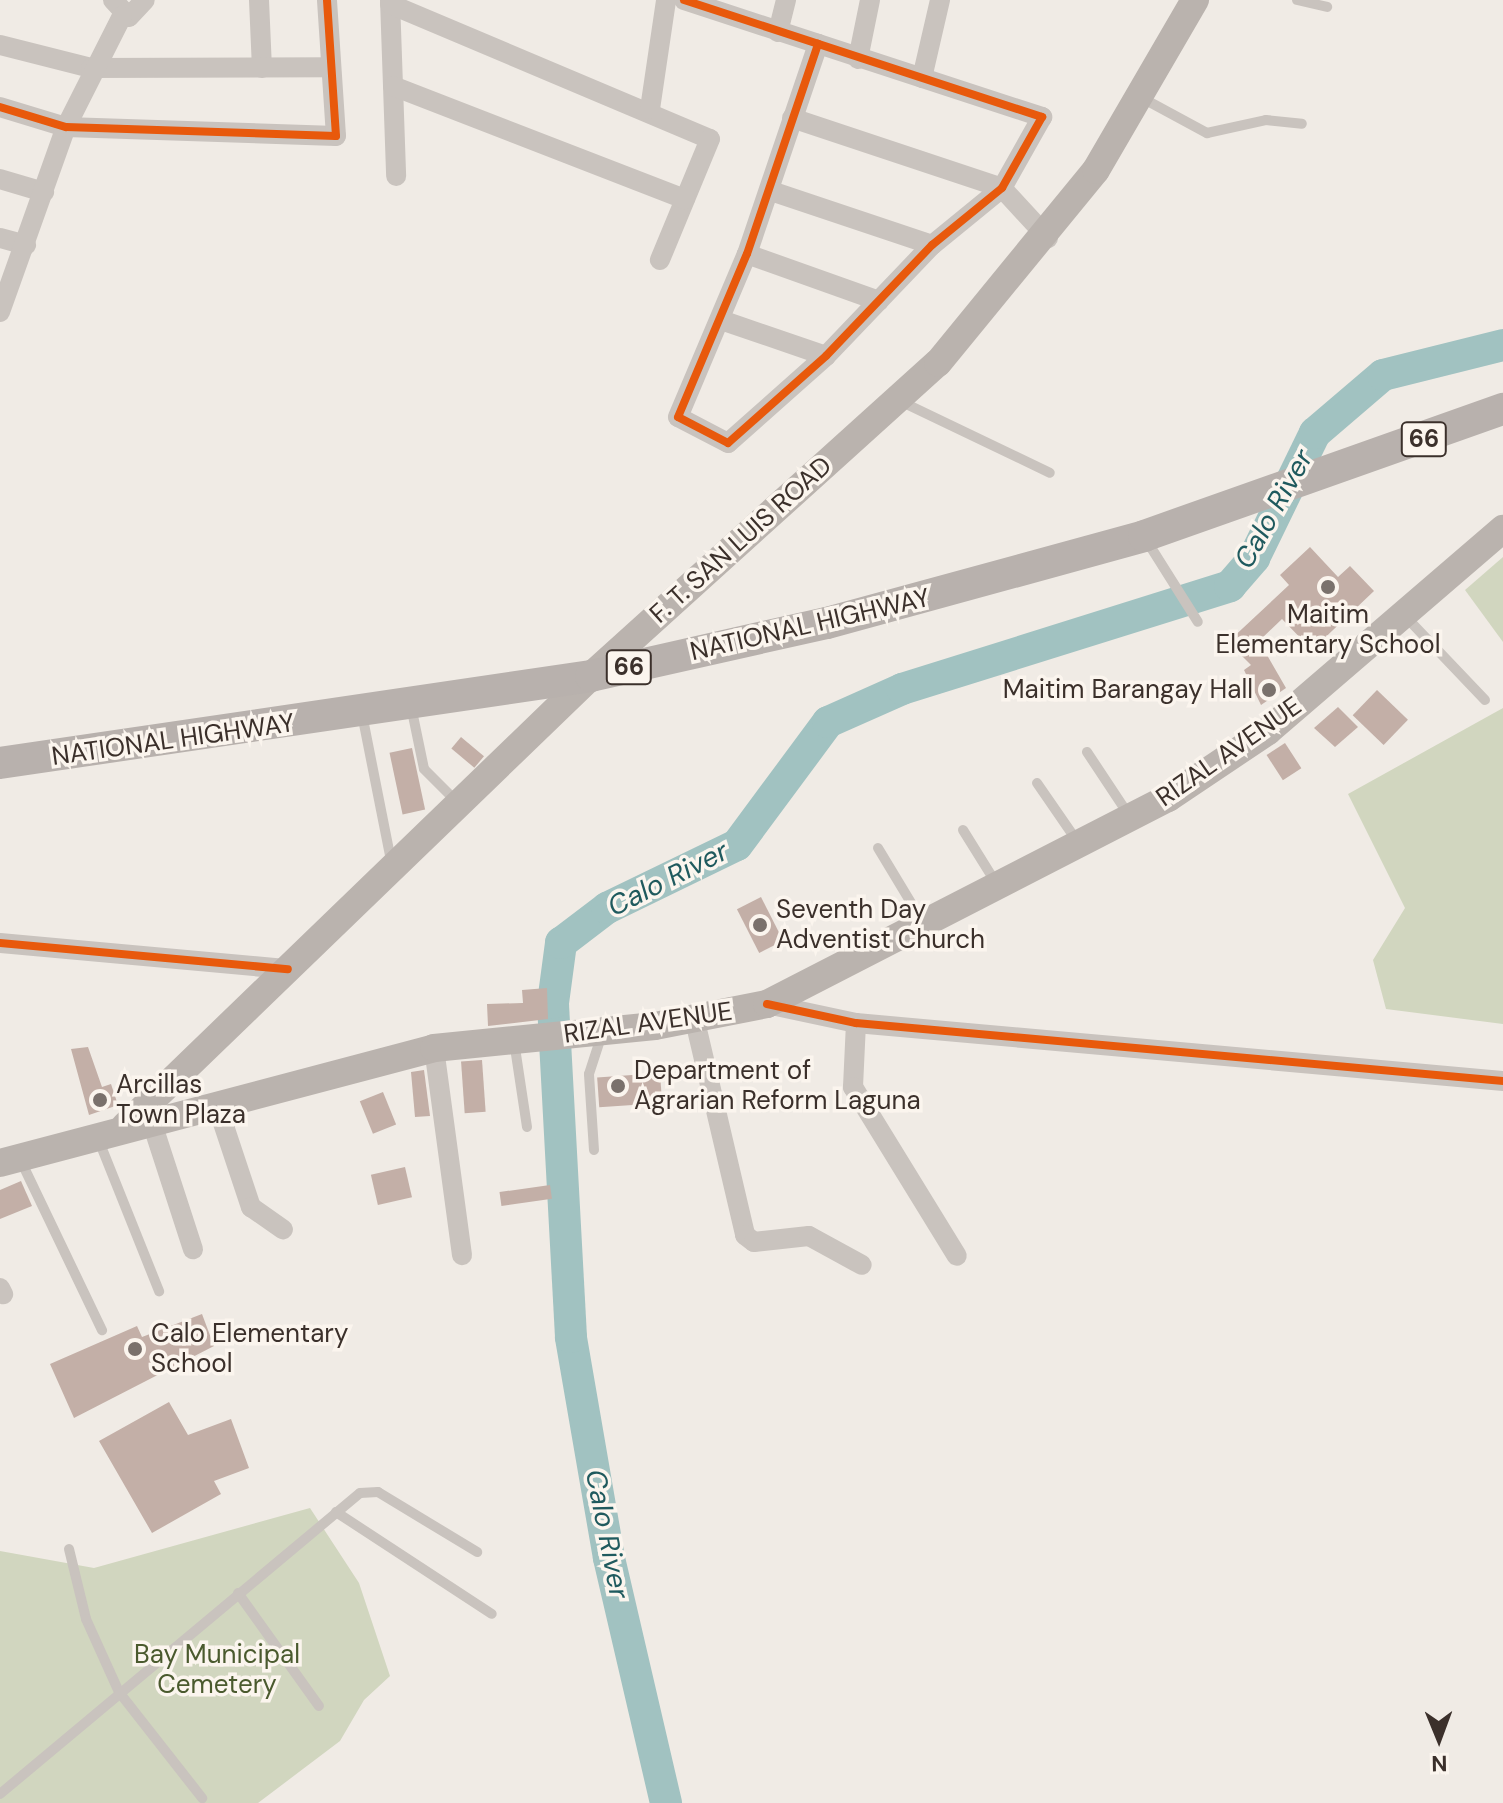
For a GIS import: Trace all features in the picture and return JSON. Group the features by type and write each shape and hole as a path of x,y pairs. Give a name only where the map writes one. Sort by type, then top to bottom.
{"main road":[{"name":"F. T. SAN LUIS ROAD","path":"110,1133 288,969 591,676 898,400 1048,238 1144,99 1195,0"},
{"name":"NATIONAL HIGHWAY","path":"0,763 362,714 591,676 827,623 1144,536 1346,468 1503,409"},
{"name":"RIZAL AVENUE","path":"9,1160 151,1120 434,1048 695,1021 767,1004 1080,846 1131,818 1268,731 1503,529"}],"street":[{"path":"1,308 66,127 118,8 141,13 145,0"},
{"path":"259,0 262,68"},
{"path":"0,107 66,127 336,136 327,0"},
{"path":"650,109 666,0"},
{"path":"684,0 712,5 778,32 818,44 858,59 1042,117 1002,188 932,245 826,356 728,443 678,417 721,320 771,191 818,44"},
{"path":"778,32 786,0"},
{"path":"858,59 870,0"},
{"path":"922,78 940,0"},
{"path":"396,176 390,2 650,109 710,139 660,260"},
{"path":"0,45 91,68 331,67"},
{"path":"393,86 685,199"},
{"path":"792,118 1002,188 1048,238"},
{"path":"0,179 44,192"},
{"path":"771,191 932,245"},
{"path":"0,238 26,245"},
{"path":"747,254 879,301"},
{"path":"721,320 826,356"},
{"path":"0,943 288,969"},
{"path":"767,1004 856,1023 1503,1081"},
{"path":"695,1021 745,1235 754,1242 809,1236 862,1265"},
{"path":"856,1023 857,1095 957,1256"},
{"path":"434,1048 462,1255"},
{"path":"217,1105 251,1207 283,1229"},
{"path":"151,1120 193,1249"}],"lane":[{"path":"1297,0 1327,7"},
{"path":"1144,99 1207,133 1266,120 1302,124"},
{"path":"898,400 1050,473"},
{"path":"1144,536 1198,622"},
{"path":"1403,615 1485,700"},
{"path":"411,706 424,769 459,803"},
{"path":"362,714 393,867"},
{"path":"1087,752 1131,818"},
{"path":"1037,783 1080,846"},
{"path":"963,830 999,888"},
{"path":"878,848 925,926"},
{"path":"593,1033 589,1074 594,1150"},
{"path":"525,1038 527,1127"},
{"path":"110,1133 159,1291"},
{"path":"9,1160 102,1330"},
{"path":"1,1799 119,1692 360,1493 378,1492 477,1552"},
{"path":"336,1512 492,1614"},
{"path":"69,1549 86,1619 119,1692 202,1798"},
{"path":"238,1593 319,1706"}],"green space":[{"path":"1503,557 1503,642 1465,590"},
{"path":"1503,708 1503,1024 1386,1009 1373,960 1405,908 1348,794"},
{"name":"Bay Municipal Cemetery","path":"310,1508 359,1583 390,1676 364,1700 340,1741 258,1803 0,1803 0,1551 94,1568"}],"building":[{"path":"1310,547 1338,577 1350,566 1374,591 1312,650 1282,619 1259,641 1286,688 1261,705 1244,670 1251,665 1228,642 1289,585 1280,575"},
{"path":"1377,690 1408,720 1384,745 1353,715"},
{"path":"1338,707 1358,727 1335,747 1314,728"},
{"path":"461,737 484,756 474,768 451,748"},
{"path":"1285,743 1301,768 1283,780 1267,755"},
{"path":"412,748 425,810 403,814 390,753"},
{"name":"Seventh Day Adventist Church","path":"761,897 783,941 759,953 737,909"},
{"path":"547,988 548,1019 488,1026 487,1004 523,1003 522,990"},
{"path":"88,1047 102,1087 111,1084 118,1105 89,1115 71,1049"},
{"path":"482,1060 486,1112 465,1113 461,1061"},
{"path":"424,1070 430,1116 415,1117 411,1072"},
{"path":"660,1073 662,1103 599,1107 597,1077"},
{"path":"383,1092 396,1124 373,1134 360,1101"},
{"path":"405,1167 412,1197 378,1205 371,1175"},
{"path":"21,1181 32,1206 0,1219 0,1190"},
{"path":"550,1185 552,1199 501,1206 499,1192"},
{"path":"202,1314 214,1346 74,1418 50,1364 137,1326 142,1337"},
{"path":"169,1402 188,1435 231,1419 249,1468 214,1481 221,1494 152,1533 99,1441"}],"waterway":[{"name":"Calo River","path":"666,1803 609,1558 571,1337 553,1003 561,943 607,908 737,845 828,722 902,689 1230,586 1254,558 1315,433 1383,375 1503,345"}],"cycle path":[{"path":"0,107 66,127 336,136 327,0"},
{"path":"684,0 1042,117 1002,188 932,245 826,356 728,443 678,417 747,254 818,44"},
{"path":"0,943 288,969"},
{"path":"767,1004 856,1023 1503,1081"}],"place":[{"name":"Maitim Elementary School","path":"1328,587"},
{"name":"Maitim Barangay Hall","path":"1269,690"},
{"name":"Seventh Day Adventist Church","path":"760,925"},
{"name":"Department of Agrarian Reform Laguna","path":"618,1086"},
{"name":"Arcillas Town Plaza","path":"100,1100"},
{"name":"Calo Elementary School","path":"135,1349"}]}
